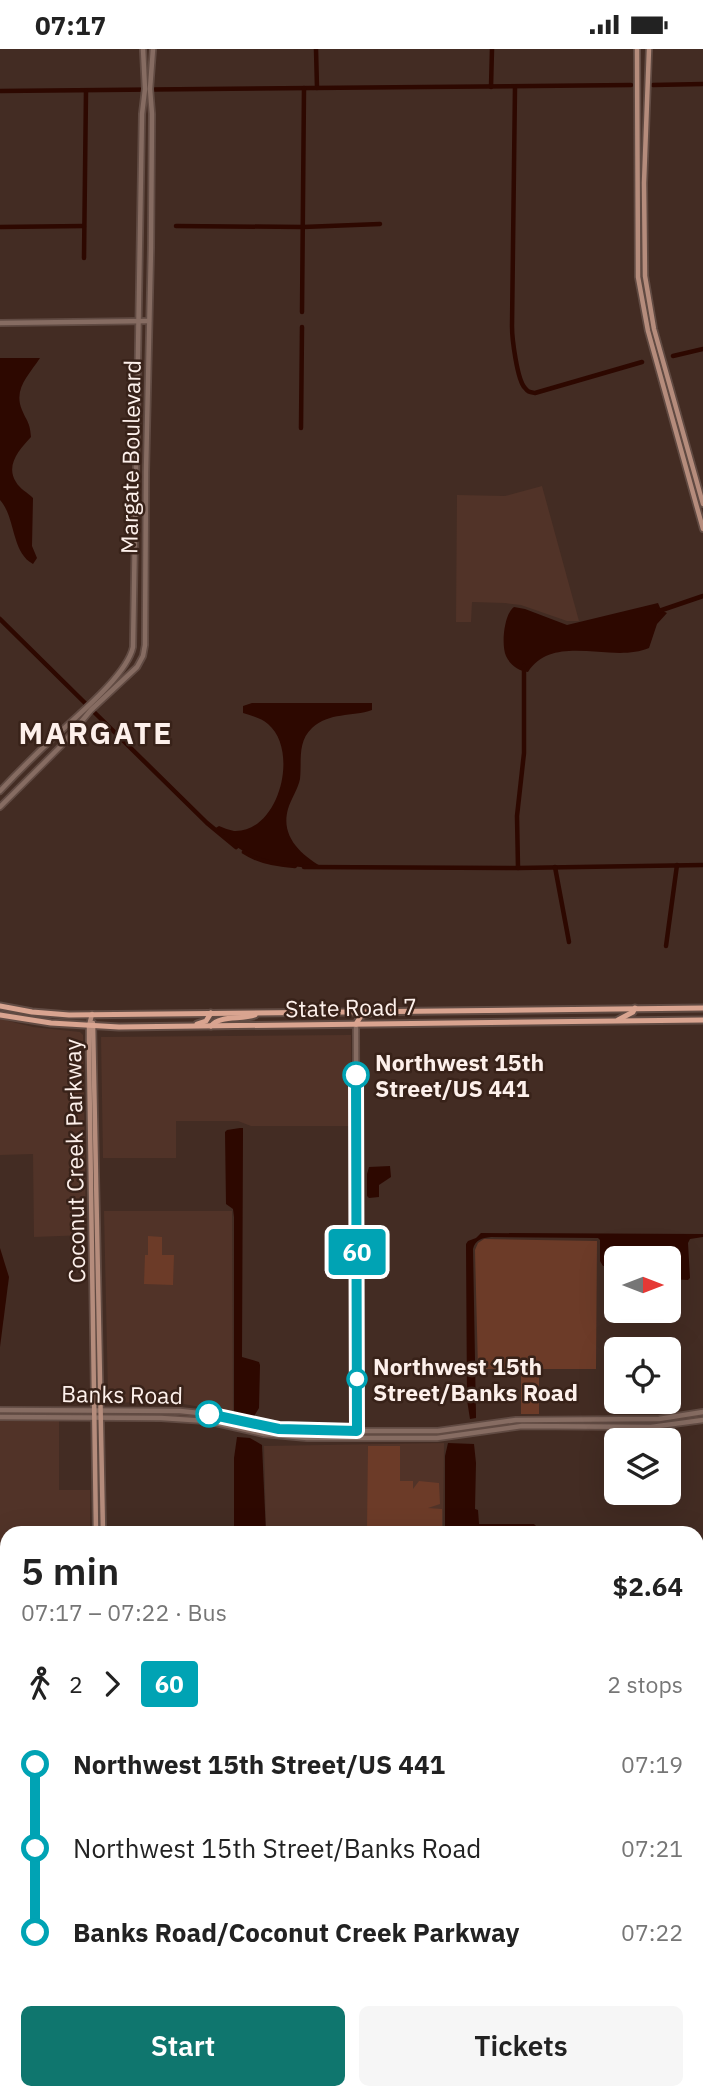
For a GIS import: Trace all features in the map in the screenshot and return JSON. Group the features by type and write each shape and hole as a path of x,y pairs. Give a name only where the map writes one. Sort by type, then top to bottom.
{"main road":[{"path":"637,49 638,277 648,331 703,529"},
{"path":"649,49 644,183 645,276 654,329 703,504"},
{"path":"696,505 703,513"},
{"name":"State Road 7","path":"0,1006 51,1014 703,1008"},
{"path":"615,1021 633,1012 635,1008"},
{"path":"331,1024 342,1019 345,1011"},
{"path":"356,1024 361,1016 373,1011"},
{"path":"191,1026 206,1021 211,1013"},
{"path":"211,1026 220,1019 244,1019 265,1013"},
{"name":"Coconut Creek Parkway","path":"92,1014 91,1144 103,1526"},
{"name":"State Road 7","path":"0,1015 46,1023 92,1026 703,1020"},
{"name":"Coconut Creek Parkway","path":"92,1026 97,1150 98,1410 94,1417 96,1526"},
{"path":"91,1144 97,1150"}],"street":[{"name":"Margate Boulevard","path":"143,49 148,86"},
{"name":"Margate Boulevard","path":"0,792 88,706 132,653 142,114 153,49"},
{"name":"Margate Boulevard","path":"0,807 61,746 91,711 137,667 143,656 152,114 147,93"},
{"path":"0,323 149,321"},
{"path":"356,1024 357,1438"},
{"name":"Banks Road","path":"0,1410 180,1411 209,1414 279,1429 357,1431 438,1431 516,1420 659,1419 703,1412"},
{"name":"Banks Road","path":"0,1417 161,1417 207,1422 293,1438 444,1438 522,1426 651,1427 703,1420"}],"shaded area":[{"path":"0,358 40,358 27,376 19,395 31,437 15,458 12,469 17,484 33,498 32,546 37,558 33,564 21,551 9,516 0,500"},
{"path":"542,486 579,621 567,621 521,605 472,602 471,622 456,622 457,495 505,496"},
{"path":"658,603 661,610 667,613 657,624 649,648 618,653 568,651 539,660 528,672 515,667 506,656 504,630 514,607 567,625"},
{"path":"252,703 372,703 372,710 326,719 312,728 304,739 300,779 288,809 287,828 295,845 308,858 324,868 264,861 240,849 214,829 219,826 234,831 250,828 263,819 280,788 283,752 278,736 265,722 243,713 243,706"},
{"path":"0,1019 33,1027 80,1032 83,1035 86,1235 34,1237 33,1154 0,1155"},
{"path":"351,1035 352,1126 251,1126 238,1121 176,1121 176,1158 103,1158 101,1037"},
{"path":"243,1128 242,1357 259,1362 260,1365 259,1408 253,1418 234,1411 234,1217 233,1209 226,1204 225,1132"},
{"path":"390,1166 391,1177 379,1185 379,1197 369,1198 369,1167"},
{"path":"104,1211 232,1211 233,1413 167,1401 114,1403 108,1394"},
{"path":"481,1233 703,1234 703,1237 690,1239 688,1243 688,1280 681,1280 681,1246 604,1246 603,1266 598,1238 491,1237 477,1242 473,1249 476,1418 470,1419 467,1400 466,1244"},
{"path":"148,1236 162,1237 162,1255 174,1255 173,1285 144,1284"},
{"path":"484,1239 597,1241 596,1369 539,1369 539,1414 521,1414 521,1369 478,1369 475,1250 478,1243"},
{"path":"0,1248 9,1277 0,1347"},
{"path":"0,1421 59,1421 59,1490 90,1490 90,1526 0,1526"},
{"path":"237,1437 250,1438 262,1445 266,1526 234,1526 234,1458"},
{"path":"444,1443 443,1526 266,1526 264,1446"},
{"path":"448,1443 474,1444 475,1509 478,1510 479,1524 536,1526 445,1526 445,1456"},
{"path":"368,1446 400,1446 400,1481 413,1481 413,1489 419,1481 439,1483 440,1504 428,1508 442,1509 442,1526 367,1526"}],"waterway":[{"path":"316,49 317,88"},
{"path":"491,87 492,49"},
{"path":"653,85 703,84"},
{"path":"0,91 631,85"},
{"path":"515,87 512,326 522,384 528,391 535,393 642,362"},
{"path":"302,312 304,88"},
{"path":"84,258 86,91"},
{"path":"176,226 303,227 380,224"},
{"path":"0,227 84,226"},
{"path":"301,428 302,327"},
{"path":"673,356 703,349"},
{"path":"659,611 703,596"},
{"path":"0,619 86,704"},
{"path":"518,868 517,816 524,753 524,666"},
{"path":"95,713 207,823 236,847"},
{"path":"244,852 268,862 295,866"},
{"path":"666,946 677,865"},
{"path":"304,867 703,865"},
{"path":"555,867 569,942"}],"bus line":[{"name":"60","path":"209,1414 279,1429 357,1431 356,1075"}],"place":[{"name":"Northwest 15th Street/US 441","path":"356,1075"},
{"name":"Northwest 15th Street/Banks Road","path":"357,1379"}],"district":[{"name":"MARGATE","path":"96,732"}]}
